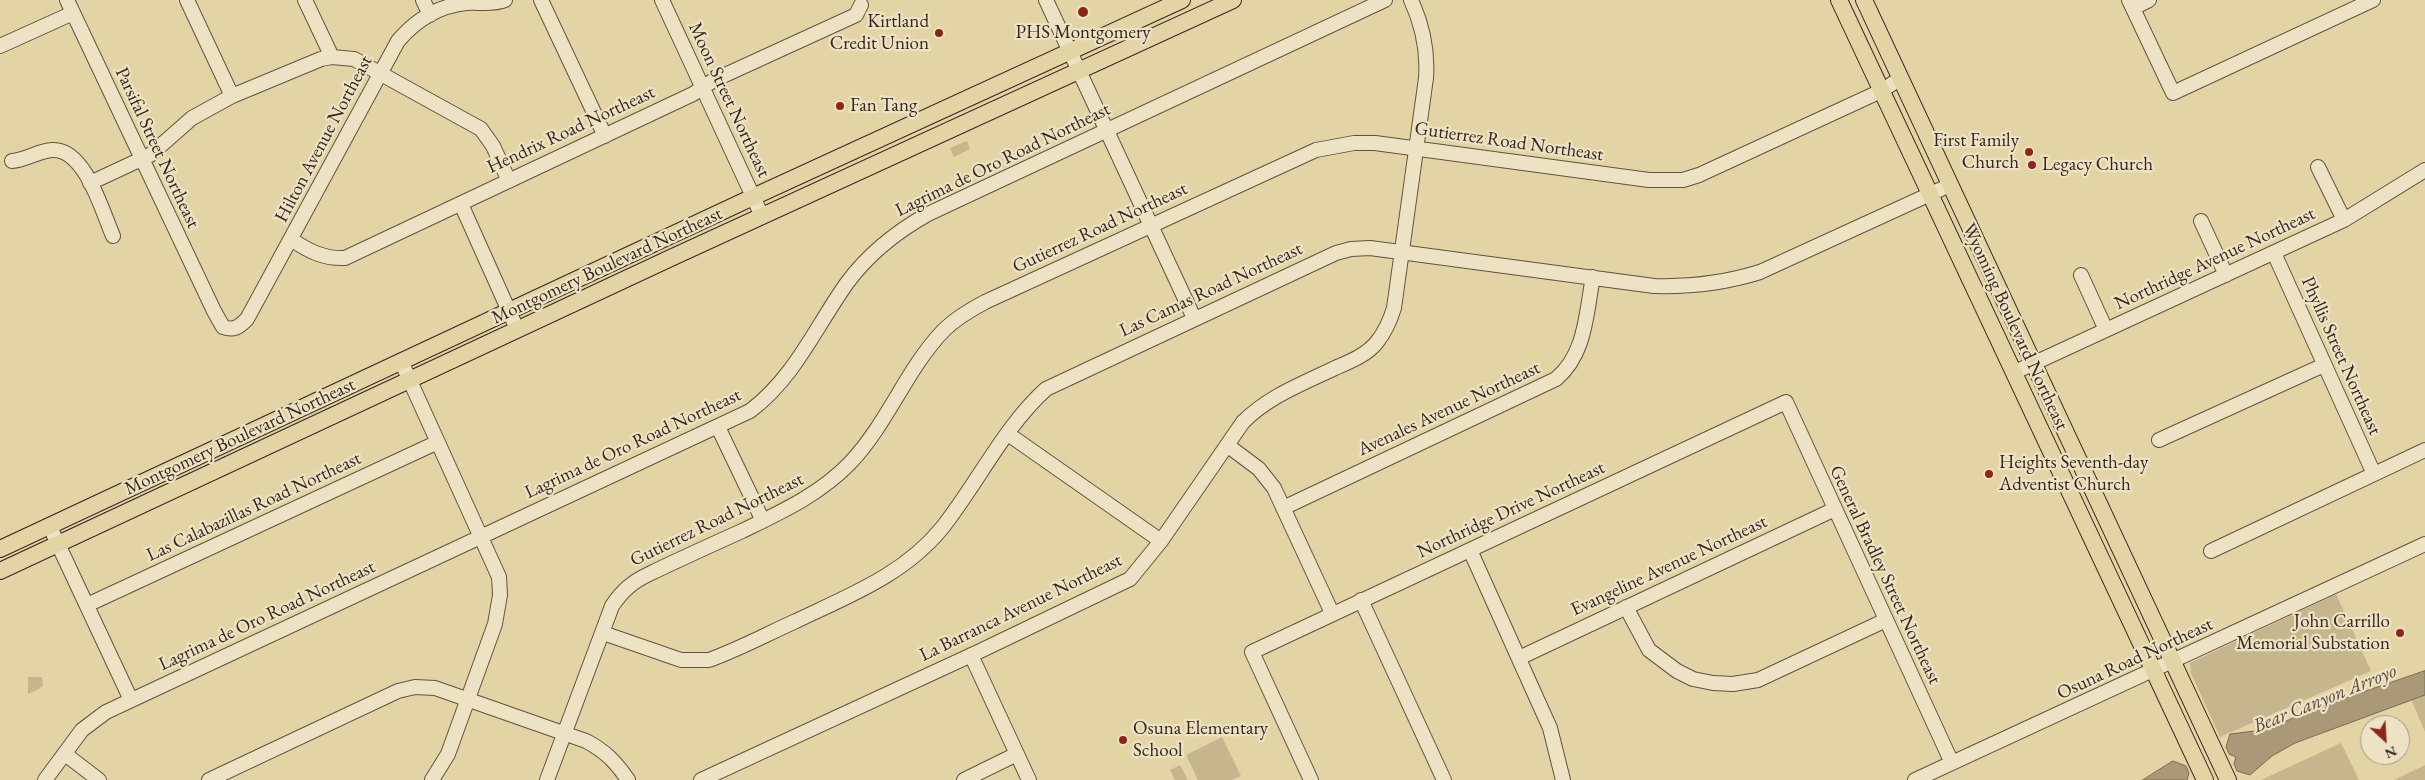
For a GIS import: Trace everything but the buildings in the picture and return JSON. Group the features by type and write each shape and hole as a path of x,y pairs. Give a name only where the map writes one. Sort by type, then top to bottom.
{"main road":[{"name":"Montgomery Boulevard Northeast","path":"0,549 753,197 1182,0"},
{"name":"Montgomery Boulevard Northeast","path":"0,571 518,329 1232,0"},
{"name":"Wyoming Boulevard Northeast","path":"1839,0 2205,780"},
{"name":"Wyoming Boulevard Northeast","path":"1864,0 2227,778"}],"street":[{"name":"Parsifal Street Northeast","path":"67,0 214,312"},
{"path":"187,0 232,96"},
{"path":"305,0 332,56"},
{"path":"423,0 430,15"},
{"name":"Hilton Avenue Northeast","path":"214,312 223,327 231,330 239,327 247,319 398,41 417,22 452,5 505,0"},
{"path":"541,0 605,136"},
{"name":"Moon Street Northeast","path":"662,0 762,216"},
{"path":"1046,0 1194,318"},
{"name":"Lagrima de Oro Road Northeast","path":"45,780 82,730 94,720 131,700 750,411 778,388 848,282 872,253 889,238 928,214 1385,0"},
{"name":"La Barranca Avenue Northeast","path":"701,780 970,655 1130,578 1161,541 1243,422 1269,400 1355,359 1376,344 1388,325 1394,308 1417,148 1427,62 1425,40 1419,18 1411,0"},
{"path":"2149,0 2131,4 2173,93 2373,0"},
{"name":"Hendrix Road Northeast","path":"291,240 319,256 334,259 345,258 605,136 714,80 856,16 861,5"},
{"path":"0,46 73,13"},
{"path":"90,183 157,150 166,139 192,118 232,96 312,61 332,56 354,59 481,129 494,146 509,181"},
{"name":"Gutierrez Road Northeast","path":"547,780 612,606 622,592 634,582 763,521 803,501 821,489 850,464 875,434 934,342 957,319 985,302 1316,150 1368,143 1649,180 1683,180 1718,168 1881,91 1901,78"},
{"path":"12,162 46,151 61,151 76,159 90,183 113,236"},
{"path":"2318,167 2344,220"},
{"name":"Northridge Avenue Northeast","path":"2015,372 2344,220 2425,170"},
{"name":"Las Camas Road Northeast","path":"603,633 681,660 709,660 863,589 904,565 925,548 942,528 1033,400 1046,389 1336,253 1351,249 1370,248 1402,251 1673,286 1735,280 1781,264 1950,185"},
{"path":"461,204 518,329"},
{"path":"2201,221 2226,275"},
{"name":"Phyllis Street Northeast","path":"2274,253 2374,474"},
{"path":"2081,275 2106,330"},
{"name":"Avenales Avenue Northeast","path":"1283,508 1556,380 1573,361 1580,346 1593,277"},
{"path":"401,362 482,536 499,577 500,595 495,624 448,754 432,780"},
{"path":"2159,440 2324,364"},
{"name":"General Bradley Street Northeast","path":"1786,402 1952,763"},
{"name":"Northridge Drive Northeast","path":"1311,780 1252,652 1786,402"},
{"path":"718,426 763,521"},
{"path":"1008,434 1161,541"},
{"name":"Las Calabazillas Road Northeast","path":"87,605 438,442"},
{"path":"1227,445 1259,469 1274,488 1332,613"},
{"path":"2211,551 2425,450"},
{"name":"Evangeline Avenue Northeast","path":"1519,658 1835,509"},
{"path":"50,526 131,700"},
{"name":"Osuna Road Northeast","path":"1915,780 2173,663 2425,544"},
{"path":"1470,550 1550,728 1563,780"},
{"path":"1361,600 1444,780"},
{"path":"1626,607 1649,650 1677,671 1693,679 1733,684 1758,680 1886,620"},
{"path":"970,655 1029,780"},
{"path":"208,780 398,691 426,687 566,733 602,749 616,762 628,780"},
{"path":"65,754 99,780"},
{"path":"964,780 1017,754"}],"shaded area":[{"path":"967,141 970,149 954,157 950,148"},
{"path":"2336,594 2371,671 2220,737 2191,673 2190,663"},
{"path":"2425,671 2425,695 2371,715 2360,715 2360,719 2295,743 2272,756 2250,775 2237,771 2234,764 2236,757 2229,754 2226,747 2230,734 2255,731 2278,725 2308,711"},
{"path":"28,677 42,677 43,685 28,694"},
{"path":"2425,695 2425,732 2411,699"},
{"path":"1222,737 1241,776 1232,780 1198,780 1186,755"},
{"path":"2341,743 2359,780 2261,780"},
{"path":"2173,761 2186,766 2189,773 2187,780 2143,780"},
{"path":"1180,765 1188,780 1175,780 1170,770"},
{"path":"2425,765 2425,780 2394,780"}],"place":[{"name":"PHS Montgomery","path":"1083,12"},
{"name":"Kirtland Credit Union","path":"939,33"},
{"name":"Fan Tang","path":"840,106"},
{"name":"First Family Church","path":"2029,152"},
{"name":"Legacy Church","path":"2032,165"},
{"name":"Heights Seventh-day Adventist Church","path":"1989,474"},
{"name":"John Carrillo Memorial Substation","path":"2400,633"},
{"name":"Osuna Elementary School","path":"1123,740"}],"water label":[{"name":"Bear Canyon Arroyo","path":"2325,699"}]}
